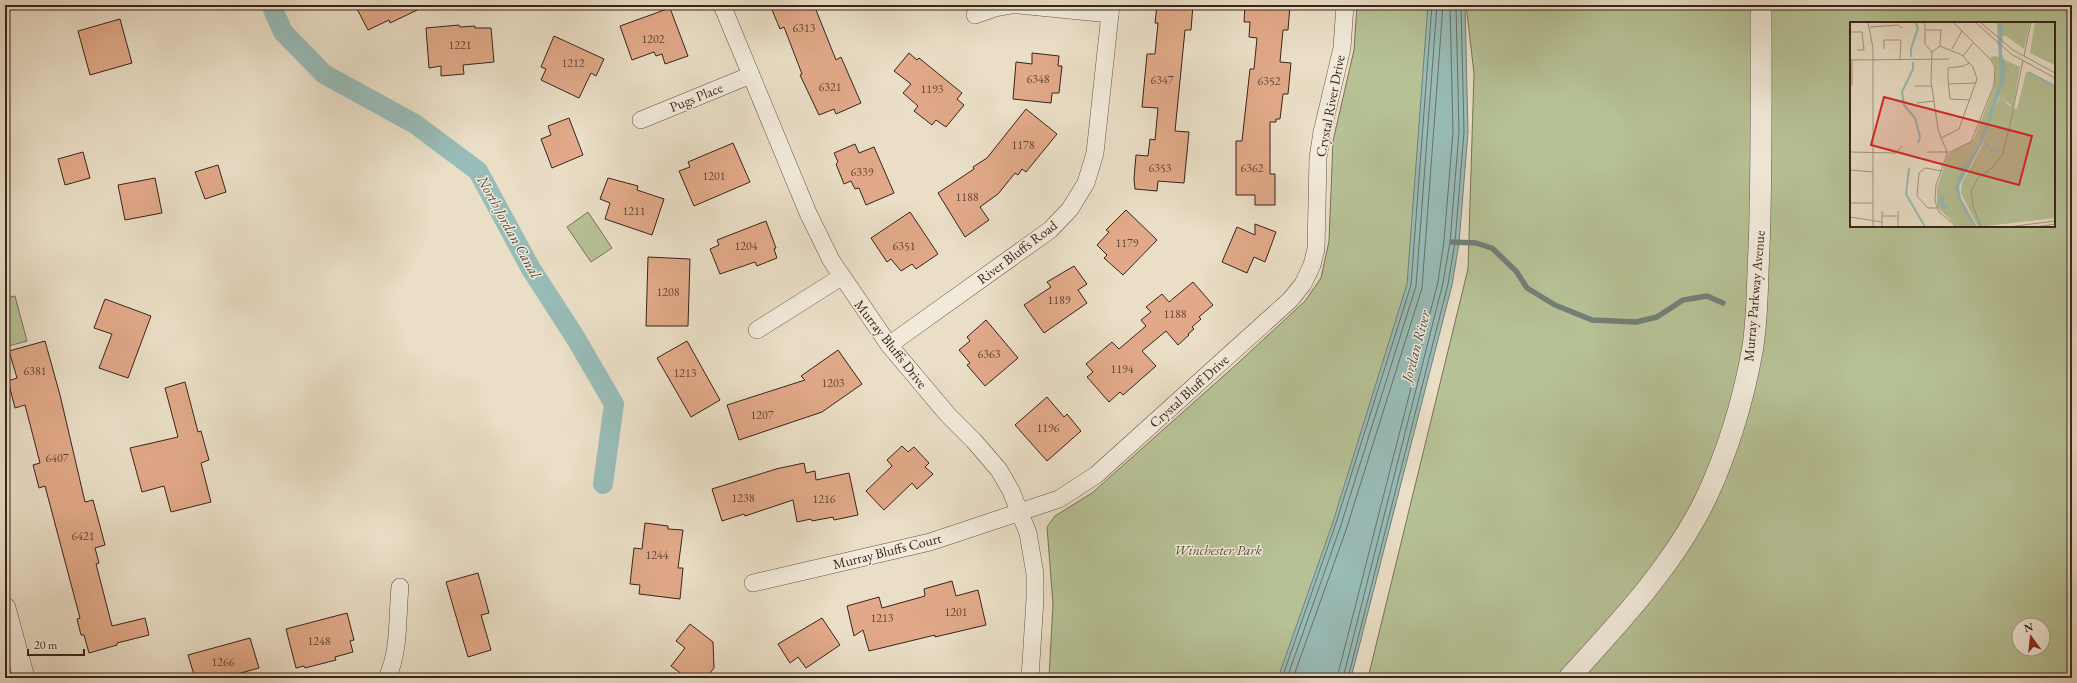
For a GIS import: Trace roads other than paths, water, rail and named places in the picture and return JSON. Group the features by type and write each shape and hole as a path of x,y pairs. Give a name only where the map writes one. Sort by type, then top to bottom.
{"street":[{"name":"Murray Bluffs Drive","path":"722,5 808,213 841,277 889,345 948,415 974,441 1006,480 1028,533 1035,574 1030,678"},
{"path":"975,15 994,8 1012,5"},
{"path":"1019,5 1111,10"},
{"name":"Crystal River Drive","path":"1317,232 1318,158 1322,132 1342,48 1346,5"},
{"name":"Murray Parkway Avenue","path":"1569,678 1631,610 1678,546 1705,499 1732,431 1752,351 1757,288 1762,171 1761,5"},
{"name":"River Bluffs Road","path":"889,345 1050,230 1070,209 1086,183 1095,153 1111,10"},
{"name":"Pugs Place","path":"641,120 750,75"},
{"name":"Crystal Bluff Drive","path":"1019,512 1059,499 1096,475 1290,300 1303,284 1312,265 1316,249 1317,232"},
{"path":"757,330 841,277"},
{"name":"Murray Bluffs Court","path":"753,583 930,542 1019,512"},
{"path":"387,678 392,668 394,655 400,587"},
{"path":"5,608 24,678"}],"water":[{"name":"Jordan River","path":"1428,5 1465,5 1468,132 1459,243 1452,285 1351,678 1278,678 1332,525 1407,284"}],"waterway":[{"name":"North Jordan Canal","path":"271,5 283,32 324,74 415,124 478,171 531,269 575,337 614,404 603,484"},
{"path":"1452,242 1476,243 1492,248 1516,271 1527,288 1555,305 1592,320 1636,322 1657,317 1683,300 1707,296 1723,303"}],"park label":[{"name":"Winchester Park","path":"1218,550"}]}
